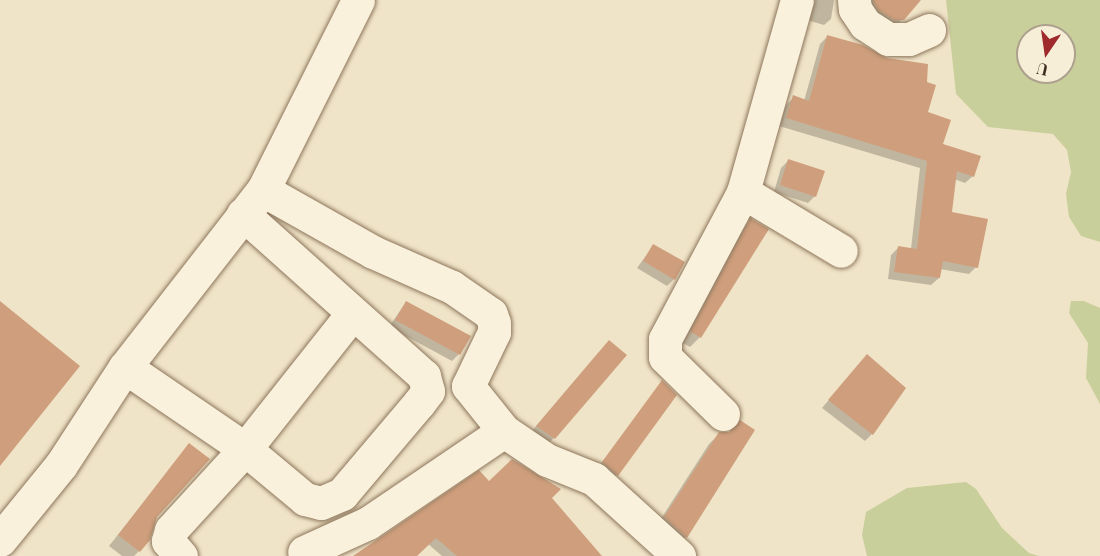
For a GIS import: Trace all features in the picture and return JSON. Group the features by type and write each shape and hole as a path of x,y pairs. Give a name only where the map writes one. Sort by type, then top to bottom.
{"street":[{"path":"0,540 61,465 126,367 253,202 358,0"},
{"path":"723,414 665,357 665,339 743,192 797,0"},
{"path":"854,0 855,9 865,24 888,39 909,39 929,30"},
{"path":"743,192 841,251"},
{"path":"126,367 245,449 305,499 321,502 342,494 428,391 428,383 352,314 253,202"},
{"path":"253,202 452,287 491,314 494,332 468,386 504,431 547,460 594,479 679,556"},
{"path":"181,556 168,541 171,530 245,449 352,314"},
{"path":"304,552 368,523 504,431"},
{"path":"368,464 415,491"}],"green space":[{"path":"946,0 1100,0 1100,242 1081,236 1069,217 1066,194 1071,172 1067,150 1053,134 988,127 956,94"},
{"path":"1071,301 1084,301 1100,308 1100,404 1086,378 1088,343 1069,313"},
{"path":"966,482 976,489 1002,528 1029,553 1039,556 867,556 862,535 866,512 907,488"}],"building":[{"path":"873,0 921,0 904,20 894,20 878,10"},
{"path":"827,35 863,45 887,58 928,64 927,82 936,85 928,112 951,120 943,144 981,156 974,177 957,171 952,212 988,219 978,268 943,261 940,278 894,272 898,246 917,249 927,161 786,118 793,95 809,101"},
{"path":"788,159 825,171 816,197 780,185"},
{"path":"750,218 769,229 701,338 690,331"},
{"path":"653,244 685,262 675,280 643,261"},
{"path":"0,301 80,366 0,466"},
{"path":"406,301 471,336 460,355 395,320"},
{"path":"609,340 627,355 555,439 536,426"},
{"path":"867,354 906,388 873,435 828,400"},
{"path":"662,380 677,395 618,476 602,462"},
{"path":"740,420 755,430 687,538 664,517 719,432 729,432"},
{"path":"189,443 210,459 157,517 150,540 140,552 118,535"},
{"path":"512,459 561,489 552,498 602,556 457,556 436,538 417,556 353,556 479,470 489,481"}]}
